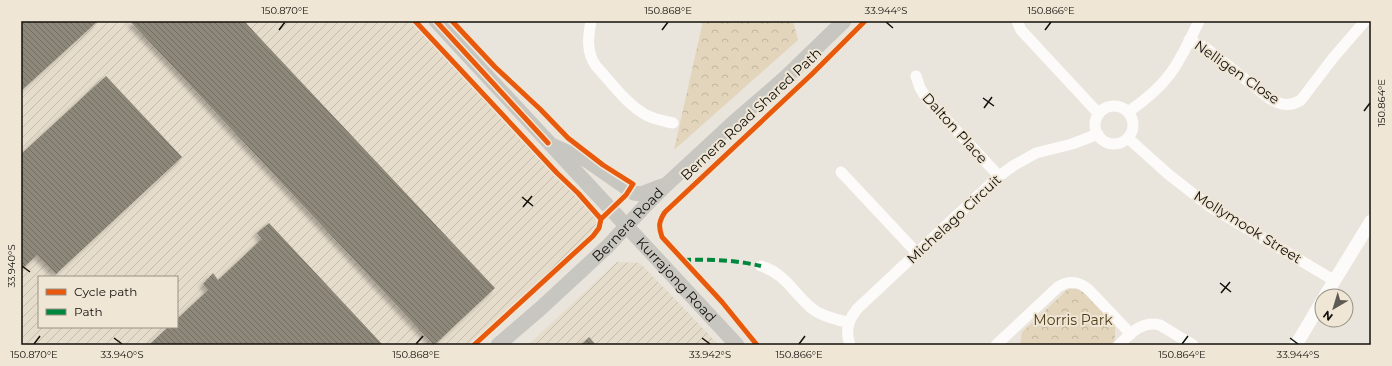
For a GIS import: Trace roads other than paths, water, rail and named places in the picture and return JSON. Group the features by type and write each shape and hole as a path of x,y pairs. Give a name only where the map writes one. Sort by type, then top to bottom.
{"main road":[{"name":"Kurrajong Road","path":"436,21 737,345"},
{"name":"Bernera Road","path":"498,345 541,308 608,246 666,185 733,123 786,77 844,21"},
{"path":"548,143 588,161 634,193 641,194 666,185"}],"street":[{"path":"591,21 588,48 596,66 639,111 654,119 673,123"},
{"path":"1016,21 1021,30 1099,114"},
{"path":"1128,112 1166,80 1190,40 1199,21"},
{"name":"Nelligen Close","path":"1190,40 1206,48 1270,99 1281,105 1286,105 1297,103 1301,100 1333,58 1366,21"},
{"name":"Dalton Place","path":"916,76 920,88 927,99 999,176"},
{"path":"1116,106 1123,108 1128,112 1131,115 1133,123 1132,131 1128,138 1122,142 1116,143 1109,143 1102,139 1098,134 1095,124 1099,114 1104,109 1116,106"},
{"name":"Michelago Circuit","path":"849,323 850,318 857,309 999,176 1028,156 1098,134"},
{"name":"Mollymook Street","path":"1128,138 1168,174 1209,206 1334,280"},
{"path":"841,172 917,254"},
{"path":"1330,288 1371,221"},
{"path":"761,266 770,269 782,277 814,310 823,315 849,323 848,338 850,345"},
{"path":"1002,343 1058,287 1071,282 1080,284 1088,289 1131,334"},
{"path":"1296,345 1314,315"},
{"path":"1119,345 1131,334 1144,326 1154,324 1160,325 1193,345"}],"park label":[{"name":"Morris Park","path":"1073,320"}]}
